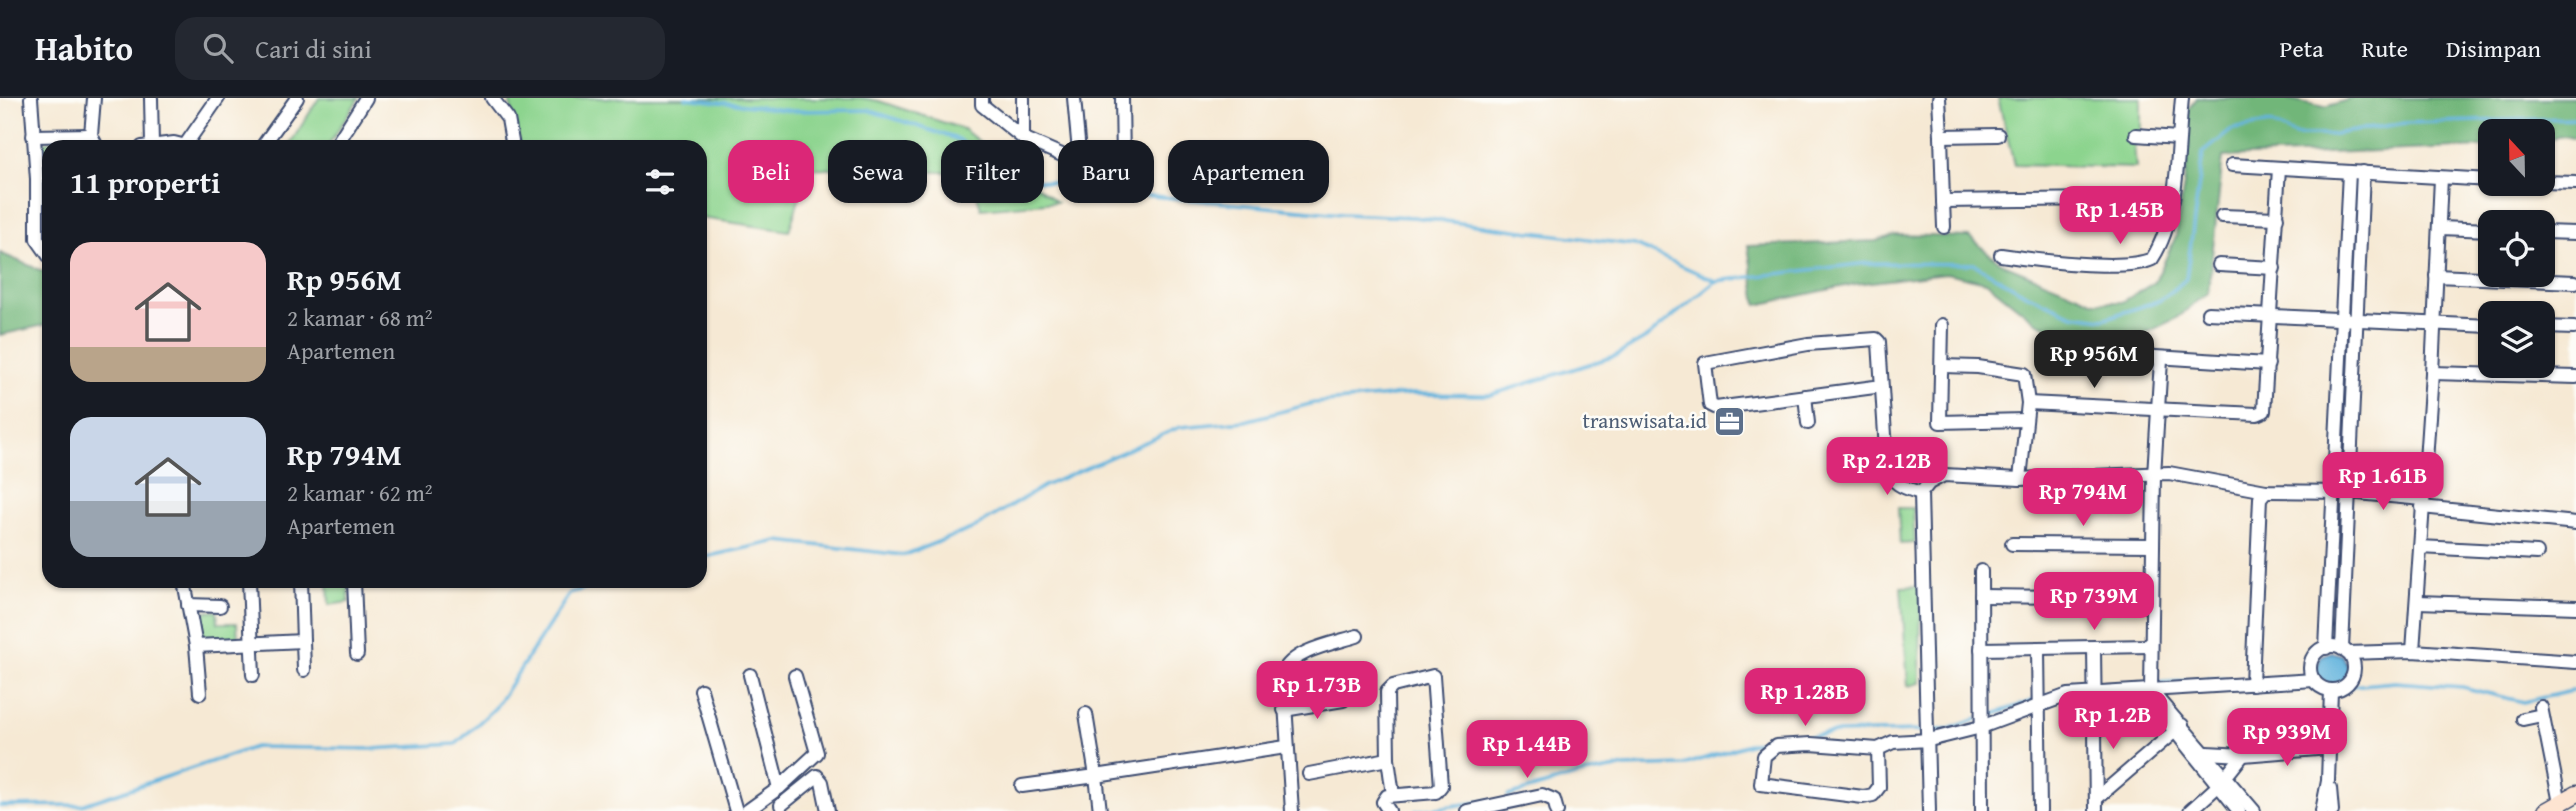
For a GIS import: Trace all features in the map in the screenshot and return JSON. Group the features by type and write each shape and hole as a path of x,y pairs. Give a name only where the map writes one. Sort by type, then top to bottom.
{"street":[{"path":"31,98 33,136 42,174"},
{"path":"94,98 94,140"},
{"path":"148,140 152,98"},
{"path":"191,140 218,98"},
{"path":"267,140 297,98"},
{"path":"339,140 366,98"},
{"path":"492,98 508,119 512,140"},
{"path":"982,98 982,106 1023,138 1058,153"},
{"path":"1023,98 1023,138"},
{"path":"1074,98 1078,140"},
{"path":"1122,98 1123,140"},
{"path":"1939,98 1944,228"},
{"path":"2001,256 2058,262 2145,262 2152,259 2167,229 2173,198 2182,98"},
{"path":"1941,136 1998,135"},
{"path":"2136,135 2178,138"},
{"path":"33,136 82,140"},
{"path":"2232,165 2478,180"},
{"path":"2028,403 2260,414 2266,406 2279,168"},
{"path":"2331,690 2347,684 2353,674 2353,662 2345,651 2344,585 2349,172"},
{"path":"2314,680 2312,661 2326,648 2333,493 2363,172"},
{"path":"2413,651 2432,373 2441,178"},
{"path":"2555,182 2576,183"},
{"path":"42,188 37,239 42,245"},
{"path":"1943,201 2173,198"},
{"path":"2222,216 2277,218"},
{"path":"2440,228 2478,230"},
{"path":"2555,232 2576,233"},
{"path":"2219,265 2274,268"},
{"path":"2436,276 2575,282"},
{"path":"2208,313 2478,326"},
{"path":"1942,325 1941,422 2025,420"},
{"path":"2555,327 2574,328"},
{"path":"1882,386 1712,407 1705,363 1808,344 1872,337 1879,342 1888,473 1904,487 1922,493"},
{"path":"2059,351 2161,360 2268,364"},
{"path":"2161,360 2154,475 2149,688 2223,781 2254,811"},
{"path":"1942,366 2020,370 2026,377 2028,403 2020,479"},
{"path":"2432,373 2576,377"},
{"path":"1805,396 1808,423"},
{"path":"1929,811 1922,493 1929,483 1944,475 2020,479 2169,473 2266,491 2347,492 2576,523"},
{"path":"2252,684 2260,498 2266,491"},
{"path":"2012,544 2153,545"},
{"path":"2420,547 2537,553"},
{"path":"1981,572 1982,811"},
{"path":"2330,584 2344,585"},
{"path":"185,588 196,646 200,693"},
{"path":"249,588 253,675"},
{"path":"301,588 304,670"},
{"path":"354,588 357,654"},
{"path":"1981,596 2151,598"},
{"path":"2417,601 2576,607"},
{"path":"188,605 220,606"},
{"path":"1292,811 1283,673 1290,662 1357,636"},
{"path":"196,646 303,641"},
{"path":"1981,649 2151,646"},
{"path":"2094,648 2097,804"},
{"path":"2326,648 2576,662"},
{"path":"2038,649 2040,811"},
{"path":"750,674 779,788"},
{"path":"747,811 779,788 817,753 795,676"},
{"path":"1389,811 1383,802 1393,794 1439,790 1433,676 1393,686 1387,692 1388,759 1393,794"},
{"path":"1878,748 1878,787 1873,795 1863,797 1761,784 1764,756 1776,746 1811,744 1878,748 1981,720 2040,700 2093,688 2314,680 2331,690"},
{"path":"701,690 736,811"},
{"path":"2322,811 2328,781 2331,690"},
{"path":"1284,710 1343,700"},
{"path":"2523,719 2541,711 2553,807 2576,794"},
{"path":"1086,714 1100,811"},
{"path":"2179,727 2207,753 2239,811"},
{"path":"2097,804 2179,727"},
{"path":"1022,786 1286,747"},
{"path":"2207,753 2243,755 2329,748"},
{"path":"2190,811 2223,781 2243,755"},
{"path":"1310,774 1388,759"},
{"path":"779,809 817,776 822,782 828,811"},
{"path":"2328,781 2332,792 2332,811"},
{"path":"1467,811 1497,808 1531,796 1549,796 1557,811"}],"green space":[{"path":"319,98 359,98 332,140 292,140"},
{"path":"509,98 861,98 879,101 963,129 977,140 941,140 941,172 927,172 927,140 828,140 828,169 814,168 814,140 728,140 728,203 798,203 789,231 707,219 707,140 518,140"},
{"path":"1998,98 2141,98 2141,132 2133,133 2136,168 2014,165"},
{"path":"2197,98 2283,98 2325,107 2353,98 2576,98 2576,139 2555,137 2555,119 2478,119 2478,147 2223,157 2208,293 2175,319 2131,340 2088,338 2060,332 2036,322 1986,282 1946,273 1855,284 1757,305 1748,246 1876,241 1895,235 1969,237 2001,263 2095,302 2122,302 2155,282 2176,236 2189,151 2188,109"},
{"path":"39,142 42,142 42,173"},
{"path":"1044,192 1057,202 981,209 979,203 1044,203"},
{"path":"0,253 42,271 42,326 0,335"},
{"path":"1898,508 1913,508 1915,543 1900,544"},
{"path":"1921,586 1920,683 1908,686 1901,587"},
{"path":"328,588 348,588 349,602 329,605"},
{"path":"217,611 218,623 237,623 238,640 200,638 200,612"}],"water":[{"path":"2331,652 2342,655 2349,668 2341,682 2332,684 2322,681 2316,670 2321,656"}],"waterway":[{"path":"686,98 793,111 868,110 960,140 1000,175 1131,194 1342,214 1413,217 1635,245 1716,281 1868,263 1974,264 2024,293 2073,315 2103,319 2161,300 2186,279 2203,153 2233,129 2270,123 2295,135 2328,135 2405,123 2576,118"},
{"path":"707,556 778,541 904,555 974,528 1044,486 1180,427 1245,421 1314,403 1412,394 1490,395 1615,356 1649,336 1716,281"},
{"path":"0,806 82,805 255,747 371,749 456,744 495,708 570,593 587,588"},
{"path":"2155,683 2224,679"},
{"path":"2350,686 2395,682 2462,687 2523,702 2576,690"},
{"path":"2099,685 2147,683"},
{"path":"2075,689 2091,686"},
{"path":"1985,717 2050,695"},
{"path":"1931,730 1946,730 1977,719"},
{"path":"1508,796 1578,775 1623,767 1684,765 1752,743 1834,733 1923,731"},
{"path":"1416,811 1487,801"}],"place":[{"name":"transwisata.id","path":"1730,421"}]}
